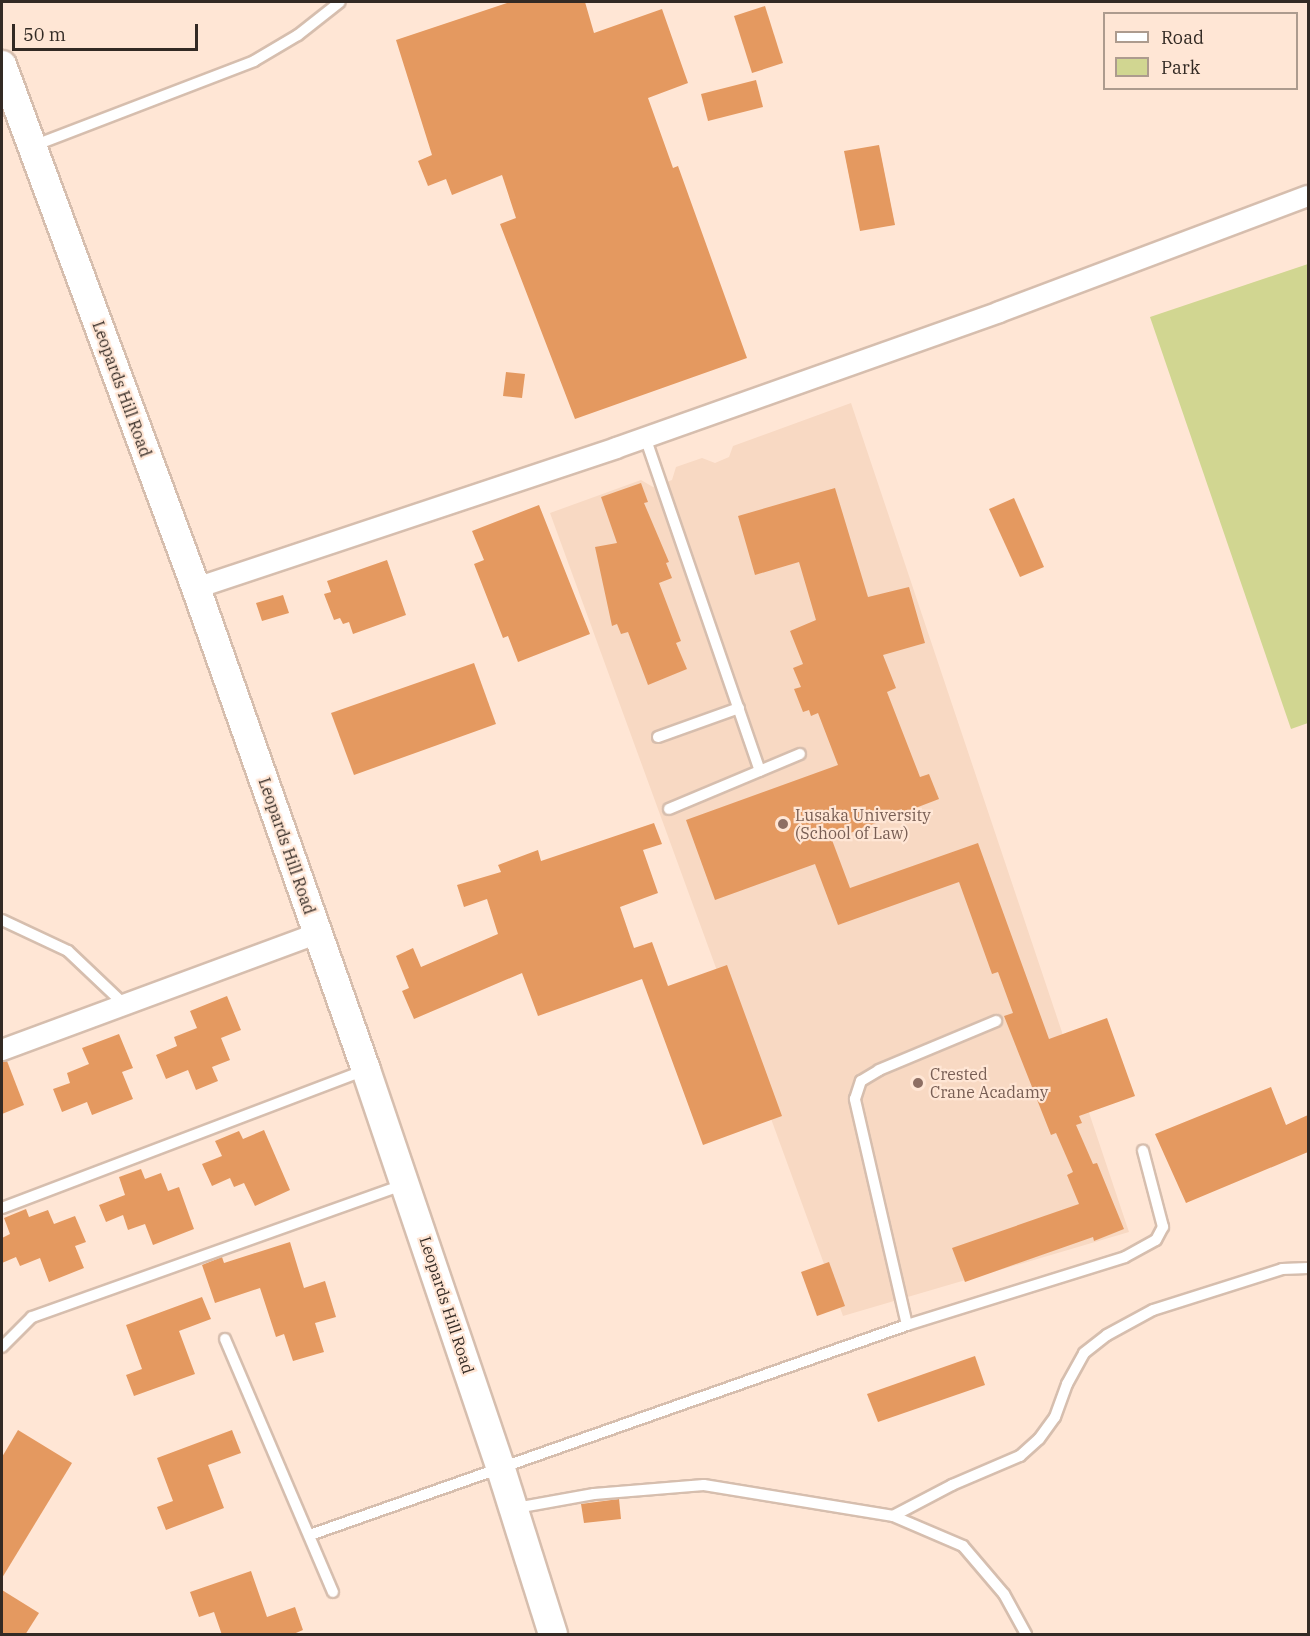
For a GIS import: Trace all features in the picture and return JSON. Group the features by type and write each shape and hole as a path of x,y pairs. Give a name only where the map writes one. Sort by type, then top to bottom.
{"main road":[{"name":"Leopards Hill Road","path":"2,65 30,147 196,588 406,1184 500,1466 552,1635"}],"street":[{"path":"196,588 645,437 999,312 1308,196"},
{"path":"2,1050 318,933"}],"lane":[{"path":"30,147 254,62 298,36 340,2"},
{"path":"645,437 760,771"},
{"path":"658,737 739,708"},
{"path":"669,809 801,754"},
{"path":"2,920 68,951 125,1005"},
{"path":"907,1325 855,1099 861,1081 879,1070 996,1021"},
{"path":"2,1208 366,1070"},
{"path":"310,1535 500,1466 907,1325 1125,1257 1156,1240 1163,1227 1143,1151"},
{"path":"2,1347 32,1317 406,1184"},
{"path":"893,1516 952,1485 1020,1456 1039,1439 1055,1417 1067,1384 1084,1353 1107,1335 1153,1310 1282,1269 1308,1268"},
{"path":"225,1339 333,1592"},
{"path":"512,1509 594,1494 704,1485 893,1516 963,1546 1004,1594 1026,1635"}],"shaded area":[{"path":"851,403 1129,1232 843,1316 550,513 641,480 653,487 672,480 676,467 702,458 715,463 729,457 733,446"}],"green space":[{"path":"1308,264 1308,723 1291,729 1150,317"}],"building":[{"path":"510,2 585,2 594,33 662,9 688,83 648,98 673,168 678,166 747,358 575,419 500,224 516,218 502,175 452,195 446,179 428,186 418,161 432,155 396,40"},
{"path":"765,6 783,63 752,73 734,16"},
{"path":"756,80 763,107 708,121 701,94"},
{"path":"879,145 895,225 860,231 844,151"},
{"path":"506,372 525,374 522,398 503,396"},
{"path":"641,483 648,502 644,503 669,562 666,563 672,578 659,583 681,641 676,643 687,669 648,685 628,632 621,634 617,624 612,626 595,547 617,543 601,497"},
{"path":"835,488 868,597 909,587 925,643 883,655 896,688 887,692 920,777 929,774 939,799 832,840 850,888 978,843 1049,1039 1107,1018 1135,1096 1079,1116 1082,1123 1076,1125 1093,1164 1097,1163 1124,1229 1094,1241 1093,1237 965,1282 952,1248 1079,1204 1067,1175 1073,1172 1056,1133 1051,1135 1004,1016 1013,1013 998,972 992,974 959,882 838,925 815,864 715,900 686,820 838,765 818,713 811,716 809,710 803,712 794,689 801,687 793,668 803,664 790,631 816,620 799,562 755,575 738,516"},
{"path":"1014,498 1044,567 1020,577 989,509"},
{"path":"539,505 590,634 518,662 508,636 503,638 474,564 484,560 472,531"},
{"path":"387,560 406,615 353,634 349,622 343,624 340,618 334,620 324,594 331,592 327,581"},
{"path":"283,595 289,613 262,621 256,603"},
{"path":"474,663 496,724 354,775 331,713"},
{"path":"654,823 662,844 643,850 658,893 620,907 634,948 652,942 668,986 727,965 782,1116 703,1145 642,979 538,1016 522,973 414,1019 402,991 409,988 396,956 413,948 421,967 498,934 487,899 464,907 457,885 501,872 498,865 538,850 541,861"},
{"path":"227,996 241,1030 221,1038 230,1060 212,1067 218,1081 196,1090 188,1070 166,1079 156,1055 177,1046 174,1037 197,1028 190,1011"},
{"path":"119,1034 133,1068 122,1072 133,1099 92,1115 87,1102 62,1112 53,1089 70,1083 67,1073 89,1064 82,1048"},
{"path":"7,1061 24,1105 2,1114 2,1062"},
{"path":"1271,1087 1286,1125 1308,1115 1308,1152 1186,1203 1155,1134"},
{"path":"264,1130 290,1190 255,1206 244,1183 234,1187 230,1178 212,1186 202,1164 222,1156 215,1141 239,1131 243,1139"},
{"path":"141,1169 145,1179 161,1173 168,1191 179,1187 194,1229 153,1245 145,1224 128,1230 123,1215 106,1222 99,1205 125,1195 119,1177"},
{"path":"26,1209 29,1217 48,1210 54,1224 75,1216 86,1242 75,1246 84,1268 49,1282 40,1258 20,1266 16,1257 2,1263 2,1238 10,1234 4,1218"},
{"path":"290,1242 304,1288 325,1281 336,1317 315,1323 324,1352 293,1361 284,1334 276,1337 260,1288 215,1303 202,1265 222,1257 224,1263"},
{"path":"829,1262 845,1306 817,1316 801,1272"},
{"path":"202,1297 211,1319 179,1331 195,1374 134,1396 126,1375 142,1369 126,1325"},
{"path":"975,1356 985,1385 878,1422 867,1394"},
{"path":"18,1430 72,1463 2,1578 2,1457"},
{"path":"232,1430 241,1453 208,1465 224,1508 166,1530 157,1507 173,1501 157,1458"},
{"path":"619,1499 621,1519 584,1523 581,1504"},
{"path":"251,1571 267,1617 295,1607 303,1630 291,1635 222,1635 214,1612 199,1617 190,1592"},
{"path":"2,1590 39,1613 25,1635 2,1635"}],"place":[{"name":"Lusaka University (School of Law)","path":"783,824"},
{"name":"Crested Crane Acadamy","path":"918,1083"}]}
